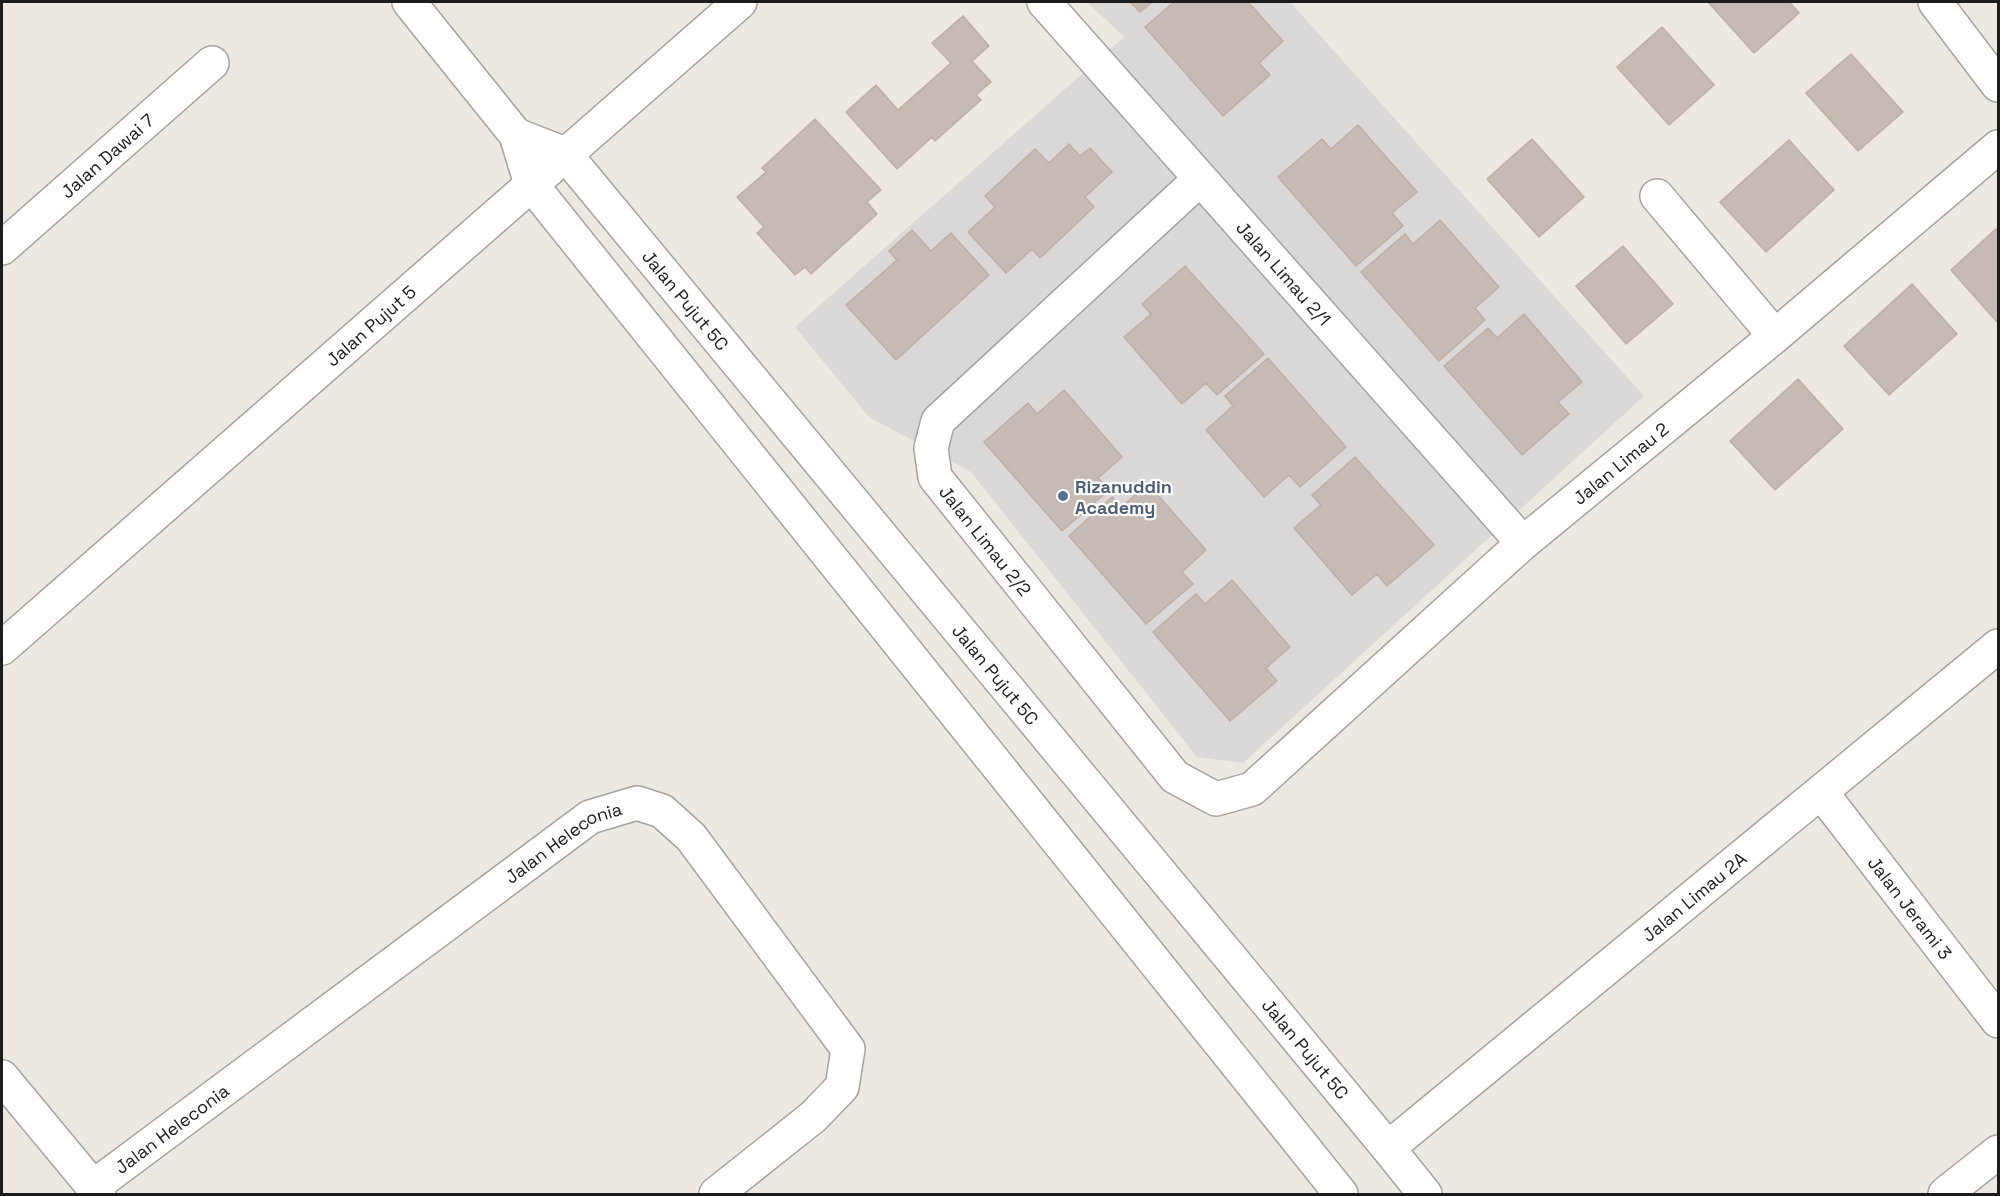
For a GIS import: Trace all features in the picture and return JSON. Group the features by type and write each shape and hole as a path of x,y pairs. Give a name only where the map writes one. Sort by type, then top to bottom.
{"street":[{"path":"410,2 516,135 531,184 1341,1194"},
{"name":"Jalan Pujut 5","path":"2,648 740,2"},
{"name":"Jalan Limau 2/1","path":"1044,2 1522,543"},
{"path":"1935,2 1998,85"},
{"name":"Jalan Dawai 7","path":"2,248 212,63"},
{"path":"516,135 565,154"},
{"name":"Jalan Limau 2","path":"1252,789 1522,543 1775,336 1998,147"},
{"name":"Jalan Pujut 5C","path":"565,154 1425,1194"},
{"name":"Jalan Limau 2/2","path":"1200,179 938,422 931,448 935,477 1175,777 1216,799 1252,789"},
{"path":"1657,196 1775,336"},
{"name":"Jalan Limau 2A","path":"1388,1148 1998,646"},
{"name":"Jalan Jerami 3","path":"1821,792 1998,1022"},
{"name":"Jalan Heleconia","path":"96,1191 590,817 637,803 662,811 691,837 848,1049 842,1088 813,1116 716,1194"},
{"path":"2,1077 96,1191"},
{"path":"1946,1194 1998,1152"}],"shaded area":[{"path":"1087,2 1290,2 1644,396 1243,763 1197,757 971,472 869,417 795,327 1124,37"}],"building":[{"path":"1130,2 1152,2 1140,12"},
{"path":"1174,2 1248,2 1283,41 1259,63 1270,75 1223,116 1145,27"},
{"path":"1708,2 1789,2 1799,13 1754,53"},
{"path":"963,16 989,46 972,61 991,82 976,95 981,100 935,141 932,137 897,169 846,112 876,85 898,110 951,63 932,43"},
{"path":"1662,27 1714,85 1669,125 1617,67"},
{"path":"1851,54 1903,112 1858,151 1806,93"},
{"path":"815,119 881,190 867,202 877,214 811,274 805,267 795,275 757,233 764,227 737,197 766,172 762,168"},
{"path":"1358,125 1417,192 1392,213 1403,226 1356,266 1278,177 1322,139 1331,149"},
{"path":"1532,139 1584,197 1539,237 1487,179"},
{"path":"1789,140 1834,190 1766,252 1720,202"},
{"path":"1069,144 1080,156 1090,148 1112,172 1085,197 1094,207 1040,258 1032,249 1006,273 968,232 995,207 985,196 1035,149 1049,163"},
{"path":"1440,220 1499,287 1475,308 1485,320 1439,361 1361,272 1405,234 1413,244"},
{"path":"1996,229 1998,232 1998,323 1951,270"},
{"path":"912,230 931,251 951,233 989,275 896,360 846,305 897,260 889,251"},
{"path":"1623,246 1673,304 1626,344 1576,286"},
{"path":"1185,266 1264,354 1217,395 1206,383 1182,404 1124,337 1151,314 1142,304"},
{"path":"1912,284 1957,334 1889,395 1844,346"},
{"path":"1524,314 1582,382 1558,402 1569,414 1522,455 1444,366 1488,328 1497,338"},
{"path":"1268,358 1346,447 1300,487 1289,475 1264,497 1206,430 1233,406 1225,396"},
{"path":"1798,379 1843,429 1775,490 1730,441"},
{"path":"1064,390 1122,457 1098,478 1109,490 1062,531 984,442 1028,403 1037,414"},
{"path":"1355,457 1434,545 1387,586 1377,574 1352,595 1294,528 1321,505 1312,495"},
{"path":"1148,484 1206,550 1182,572 1193,584 1146,624 1069,536 1112,497 1121,507"},
{"path":"1232,580 1290,647 1266,668 1277,681 1230,721 1153,632 1196,594 1205,604"}],"place":[{"name":"Rizanuddin Academy","path":"1063,496"}]}
